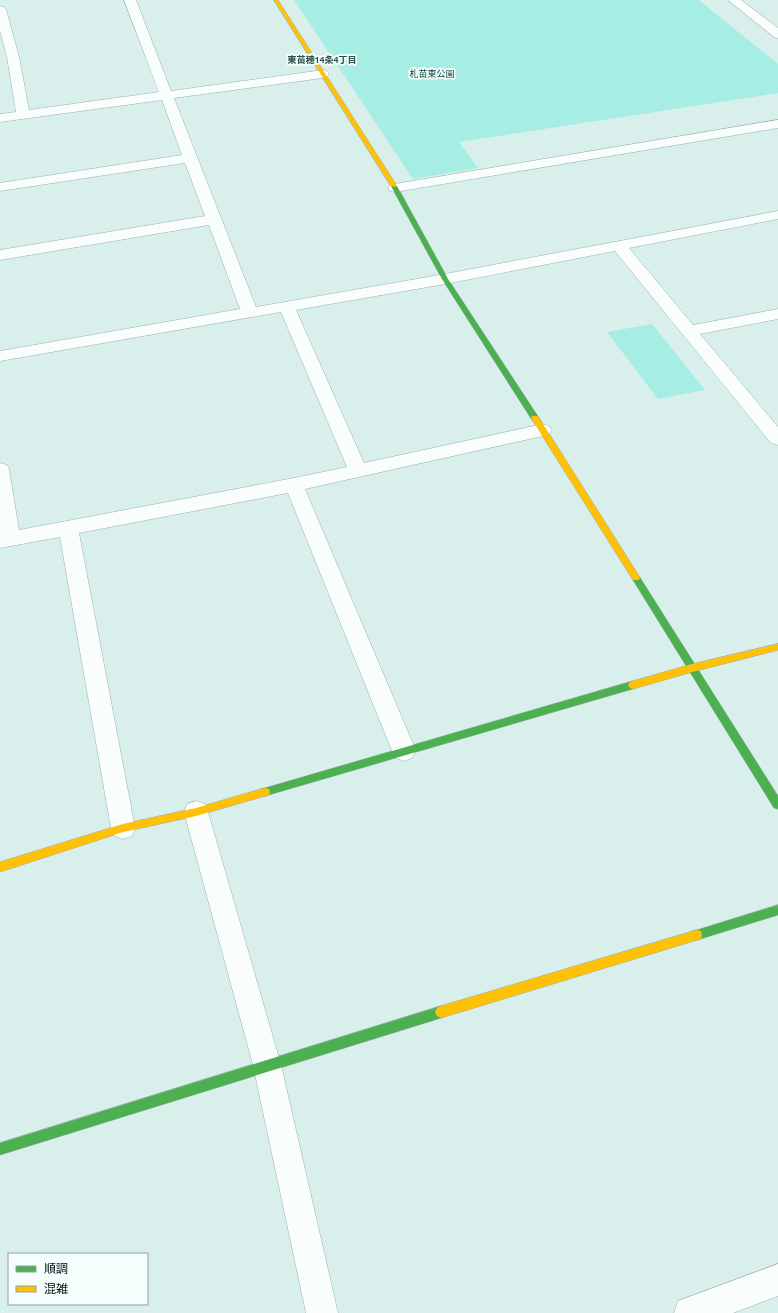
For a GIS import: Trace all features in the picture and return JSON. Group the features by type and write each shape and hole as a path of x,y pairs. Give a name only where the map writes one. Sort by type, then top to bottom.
{"street":[{"path":"130,0 250,313"},
{"path":"276,0 395,188 445,279 543,430 778,805"},
{"path":"734,0 778,34"},
{"path":"0,9 13,57 23,114"},
{"path":"0,58 13,57"},
{"path":"0,118 167,94 323,74"},
{"path":"395,188 778,124"},
{"path":"0,188 190,158"},
{"path":"0,356 445,279 778,215"},
{"path":"0,255 215,219"},
{"path":"618,246 778,439"},
{"path":"286,306 358,471"},
{"path":"689,331 778,314"},
{"path":"0,469 5,540 358,471 543,430"},
{"path":"294,484 404,751"},
{"path":"68,528 123,828"},
{"path":"0,867 123,828 196,812 692,668 778,647"},
{"path":"196,812 266,1065 322,1313"},
{"path":"0,1149 266,1065 778,910"},
{"path":"690,1313 778,1280"}],"green space":[{"name":"札苗東公園","path":"294,0 699,0 778,64 778,93 459,142 478,168 413,179"},
{"path":"652,324 705,390 658,399 607,332"}],"traffic: fast":[{"path":"394,186 445,279 535,418"},
{"path":"636,578 778,805"},
{"path":"265,792 633,685"},
{"path":"697,935 778,910"},
{"path":"0,1149 441,1012"}],"traffic: slow":[{"path":"276,0 394,186"},
{"path":"535,418 636,578"},
{"path":"633,685 692,668 778,647"},
{"path":"0,867 123,828 196,812 265,792"},
{"path":"441,1012 697,935"}],"district":[{"name":"東苗穂14条4丁目","path":"322,60"}]}
